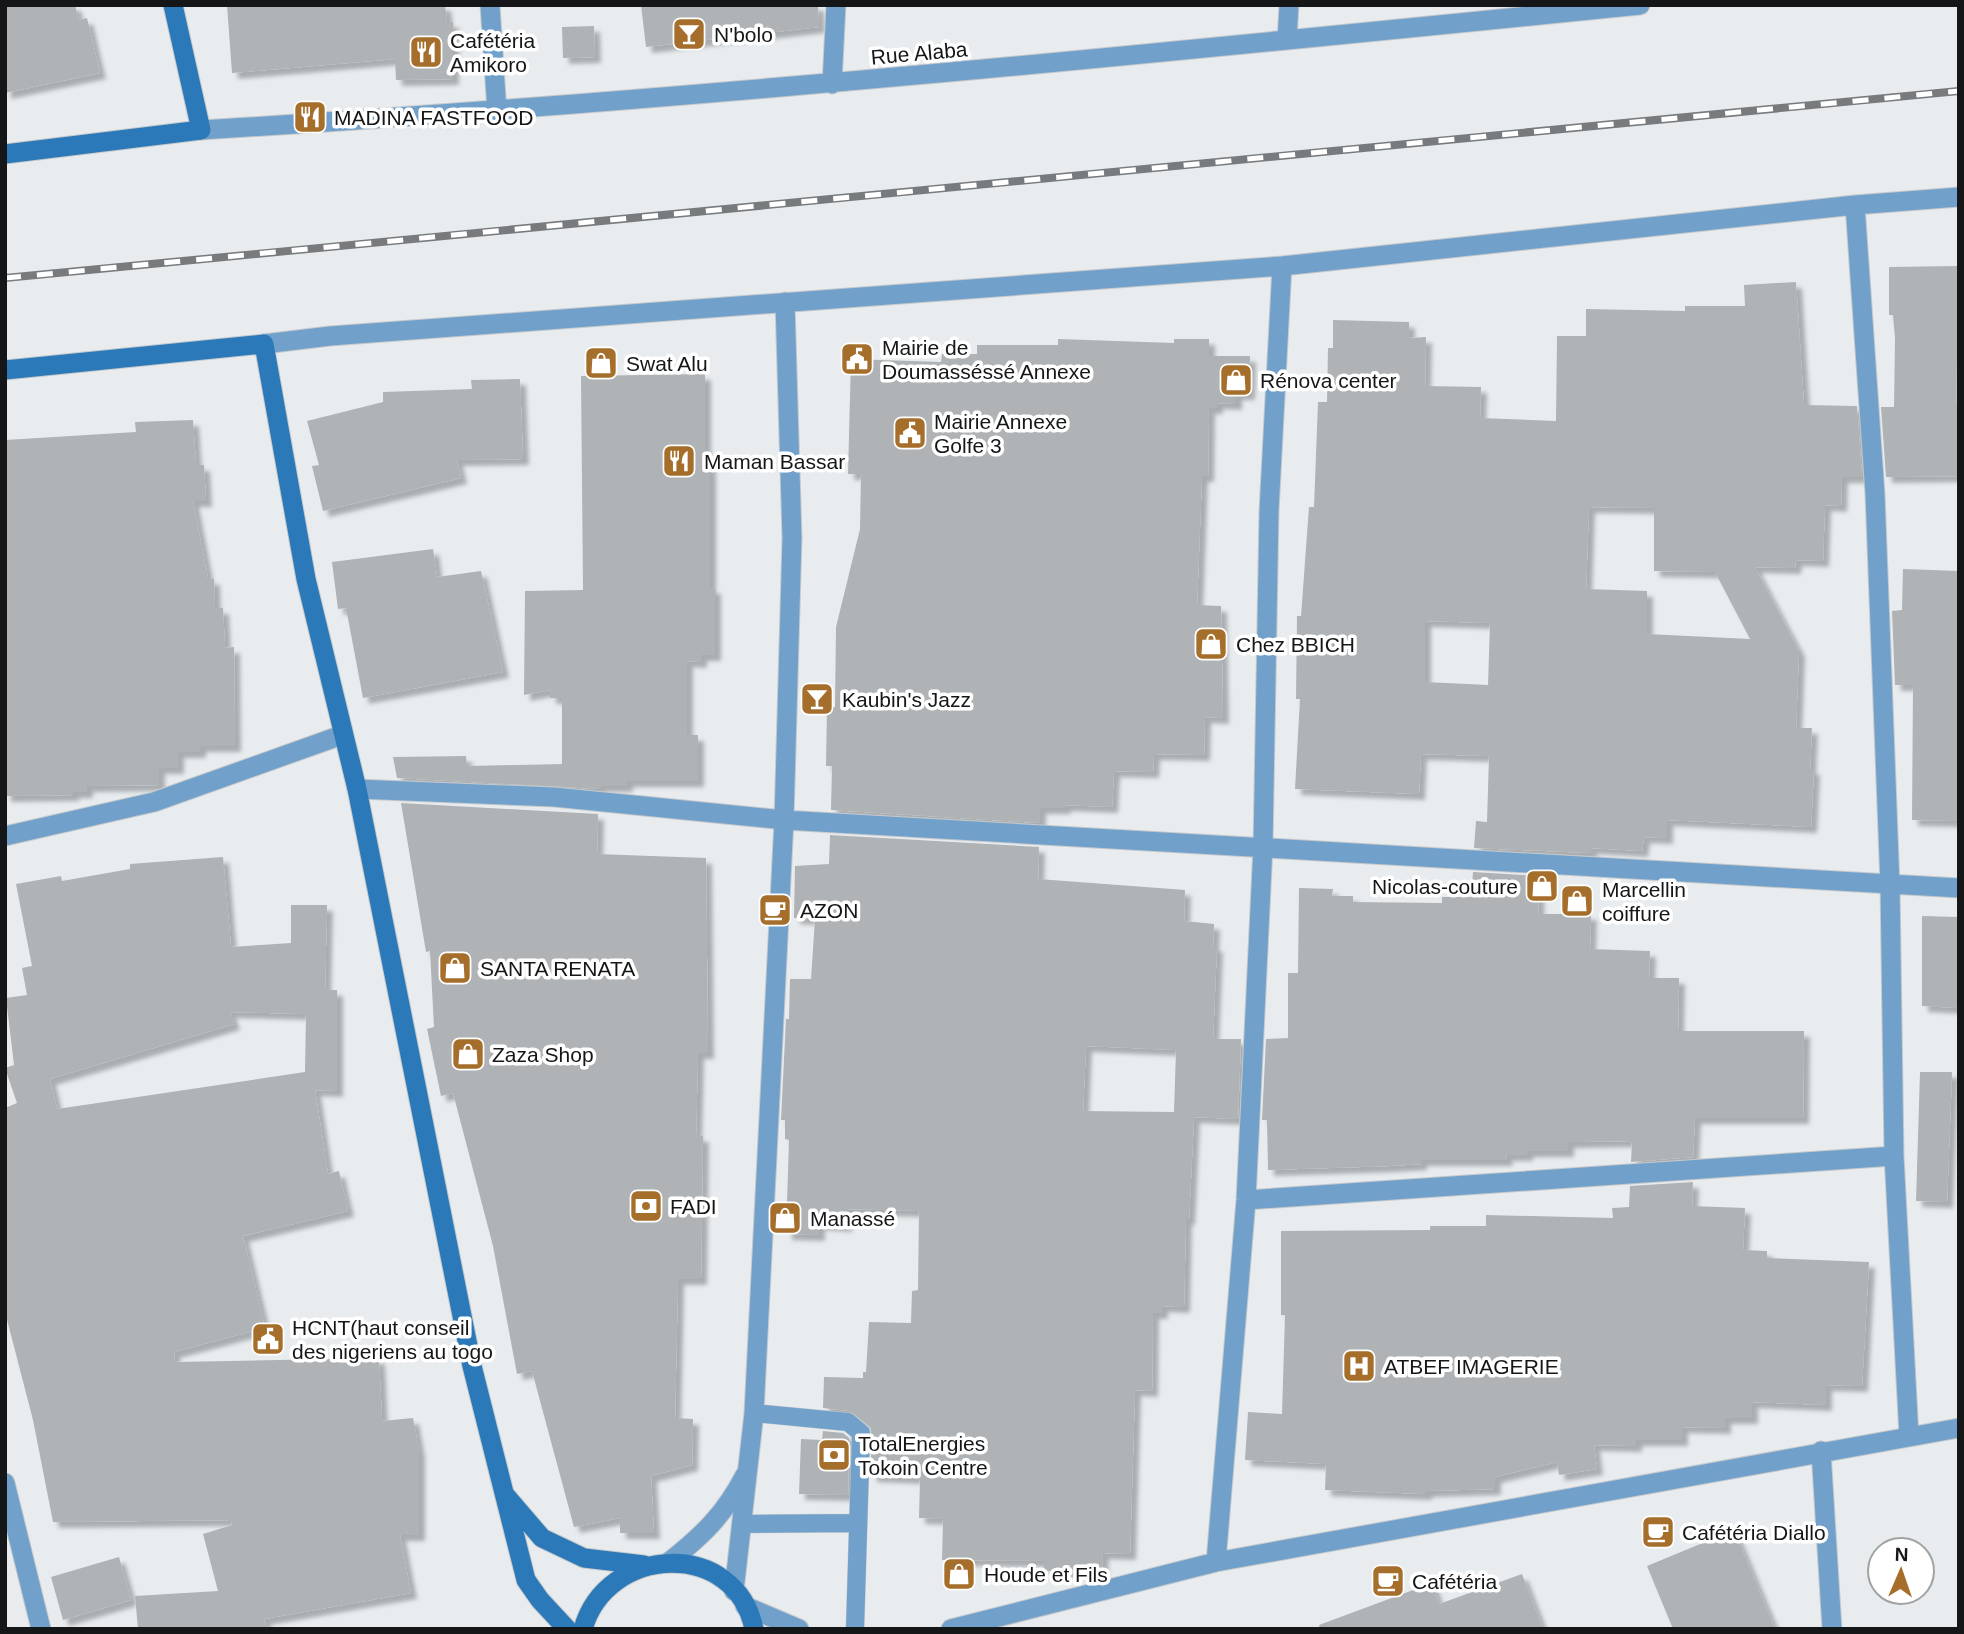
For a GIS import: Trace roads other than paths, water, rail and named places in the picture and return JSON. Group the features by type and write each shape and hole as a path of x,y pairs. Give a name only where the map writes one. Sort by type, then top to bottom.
{"main road":[{"path":"5,154 201,130 173,5"},
{"path":"5,370 264,344 306,579 357,789 471,1366 526,1580 567,1629"},
{"path":"505,1496 542,1538 584,1558 644,1566"},
{"path":"583,1629 587,1614 601,1592 621,1576 644,1566 670,1562 705,1570 739,1598 754,1629"}],"street":[{"path":"490,5 497,112"},
{"path":"832,84 836,5"},
{"path":"1287,40 1289,5"},
{"name":"Rue Alaba","path":"201,130 497,112 832,84 1640,5"},
{"path":"264,344 331,336 1282,267 1855,205 1959,197"},
{"path":"1855,205 1875,495 1890,885 1894,1156 1909,1436"},
{"path":"1216,1562 1246,1200 1264,846 1269,511 1282,267"},
{"path":"785,302 792,538 784,820 754,1413 739,1598 799,1629"},
{"path":"5,836 153,802 342,735"},
{"path":"357,789 554,797 784,820 1959,888"},
{"path":"1246,1200 1894,1156"},
{"path":"951,1629 1216,1562 1959,1428"},
{"path":"1821,1451 1832,1629"},
{"path":"670,1562 708,1531 735,1494 748,1467"},
{"path":"5,1483 41,1629"}],"lane":[{"path":"754,1413 848,1422 861,1433 855,1629"},
{"path":"743,1524 857,1523"}],"railway":[{"path":"5,278 1959,91"}],"place":[{"name":"N'bolo","path":"689,34"},
{"name":"Cafétéria Amikoro","path":"426,52"},
{"name":"MADINA FASTFOOD","path":"310,117"},
{"name":"Mairie de Doumasséssé Annexe","path":"857,359"},
{"name":"Swat Alu","path":"601,363"},
{"name":"Rénova center","path":"1236,380"},
{"name":"Mairie Annexe Golfe 3","path":"910,433"},
{"name":"Maman Bassar","path":"679,461"},
{"name":"Chez BBICH","path":"1211,644"},
{"name":"Kaubin's Jazz","path":"817,699"},
{"name":"Nicolas-couture","path":"1542,886"},
{"name":"Marcellin coiffure","path":"1577,901"},
{"name":"AZON","path":"775,910"},
{"name":"SANTA RENATA","path":"455,968"},
{"name":"Zaza Shop","path":"468,1054"},
{"name":"FADI","path":"646,1206"},
{"name":"Manassé","path":"785,1218"},
{"name":"HCNT(haut conseil des nigeriens au togo","path":"268,1339"},
{"name":"ATBEF IMAGERIE","path":"1359,1366"},
{"name":"TotalEnergies Tokoin Centre","path":"834,1455"},
{"name":"Cafétéria Diallo","path":"1658,1532"},
{"name":"Houde et Fils","path":"959,1574"},
{"name":"Cafétéria","path":"1388,1581"}]}
